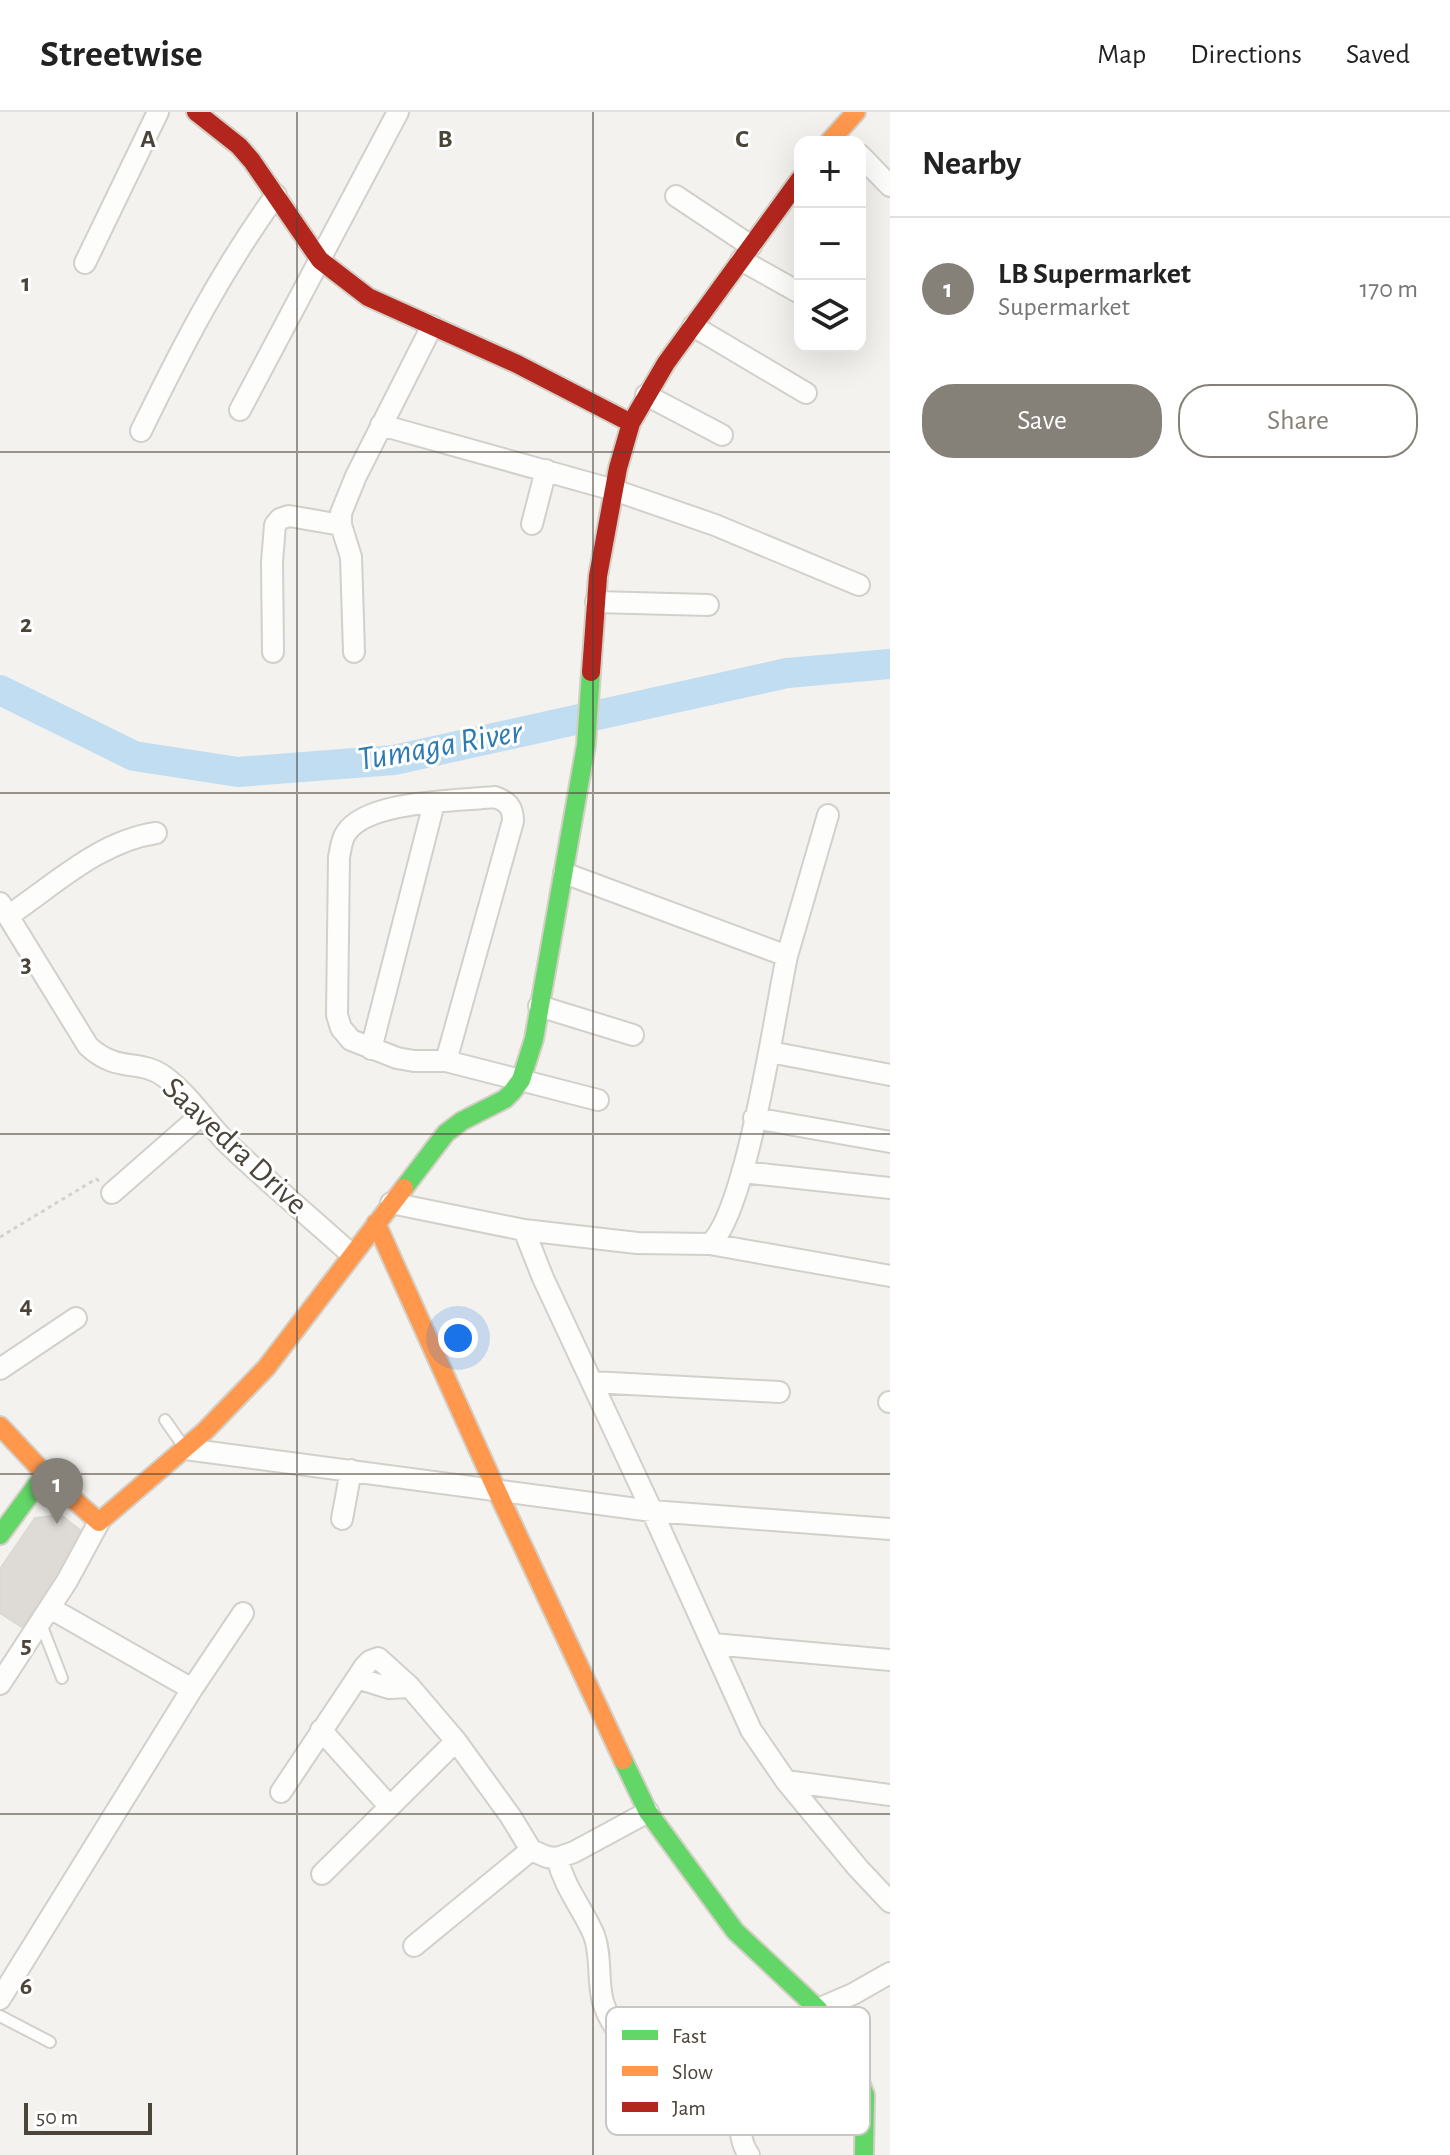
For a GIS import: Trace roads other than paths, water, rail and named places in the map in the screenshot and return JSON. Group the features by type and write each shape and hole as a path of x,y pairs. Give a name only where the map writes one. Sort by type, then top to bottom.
{"main road":[{"path":"196,112 239,146 320,260 368,297 578,393 631,423"},
{"path":"839,136 856,112"},
{"path":"0,1426 45,1474 99,1522 142,1481 185,1449 266,1368 446,1133 462,1121 505,1099 521,1080 534,1039 586,745 598,576 614,490 631,423 646,395 693,326 794,187"},
{"path":"376,1223 496,1489 648,1812 735,1931 816,2007"},
{"path":"0,1535 45,1474"},
{"path":"864,2135 864,2155"}],"street":[{"path":"85,263 158,112"},
{"path":"240,410 398,112"},
{"path":"866,161 890,186"},
{"path":"141,431 195,321 242,242 276,195"},
{"path":"676,196 794,289"},
{"path":"354,652 351,557 341,525 347,496 432,326"},
{"path":"693,326 806,393"},
{"path":"646,395 722,435"},
{"path":"381,425 614,490 715,525 859,585"},
{"path":"532,524 546,470"},
{"path":"273,652 272,562 275,525 289,516 341,525"},
{"path":"596,602 708,605"},
{"path":"446,1061 513,821 513,810 495,797 381,811 362,819 346,832 341,842 337,1015 341,1028 351,1040 371,1049 414,1061 446,1061 598,1100"},
{"path":"371,1049 434,803"},
{"path":"710,1244 719,1236 742,1172 770,1052 787,956 828,815"},
{"path":"4,910 111,846 135,836 156,833"},
{"path":"564,873 787,956"},
{"name":"Saavedra Drive","path":"4,910 88,1046 111,1062 158,1072 168,1079 229,1145 351,1254"},
{"path":"539,1006 633,1035"},
{"path":"770,1052 890,1075"},
{"path":"112,1193 200,1116"},
{"path":"754,1118 890,1140"},
{"path":"742,1172 890,1188"},
{"path":"391,1203 524,1230 637,1243 710,1244 890,1276"},
{"path":"524,1230 751,1730 786,1781 890,1902"},
{"path":"0,1369 76,1318"},
{"path":"592,1382 779,1392"},
{"path":"185,1449 652,1511 890,1529"},
{"path":"342,1519 351,1470"},
{"path":"0,1684 45,1615 99,1522"},
{"path":"0,1999 192,1689 243,1613"},
{"path":"45,1615 192,1689"},
{"path":"713,1644 890,1660"},
{"path":"281,1792 357,1678 389,1688 410,1687 456,1741 531,1850 557,1858 648,1812"},
{"path":"321,1730 390,1807"},
{"path":"322,1874 456,1741"},
{"path":"786,1781 890,1795"},
{"path":"414,1946 531,1850"},
{"path":"557,1858 567,1890 594,1937 606,2009"},
{"path":"823,2007 890,1973"},
{"path":"741,2135 743,2147 749,2155"}],"lane":[{"path":"165,1420 185,1449"},
{"path":"45,1615 62,1678"},
{"path":"0,2016 50,2042"}],"waterway":[{"name":"Tumaga River","path":"0,690 134,756 238,772 394,760 787,673 890,664"}],"place":[{"name":"LB Supermarket","path":"57,1524"}]}
